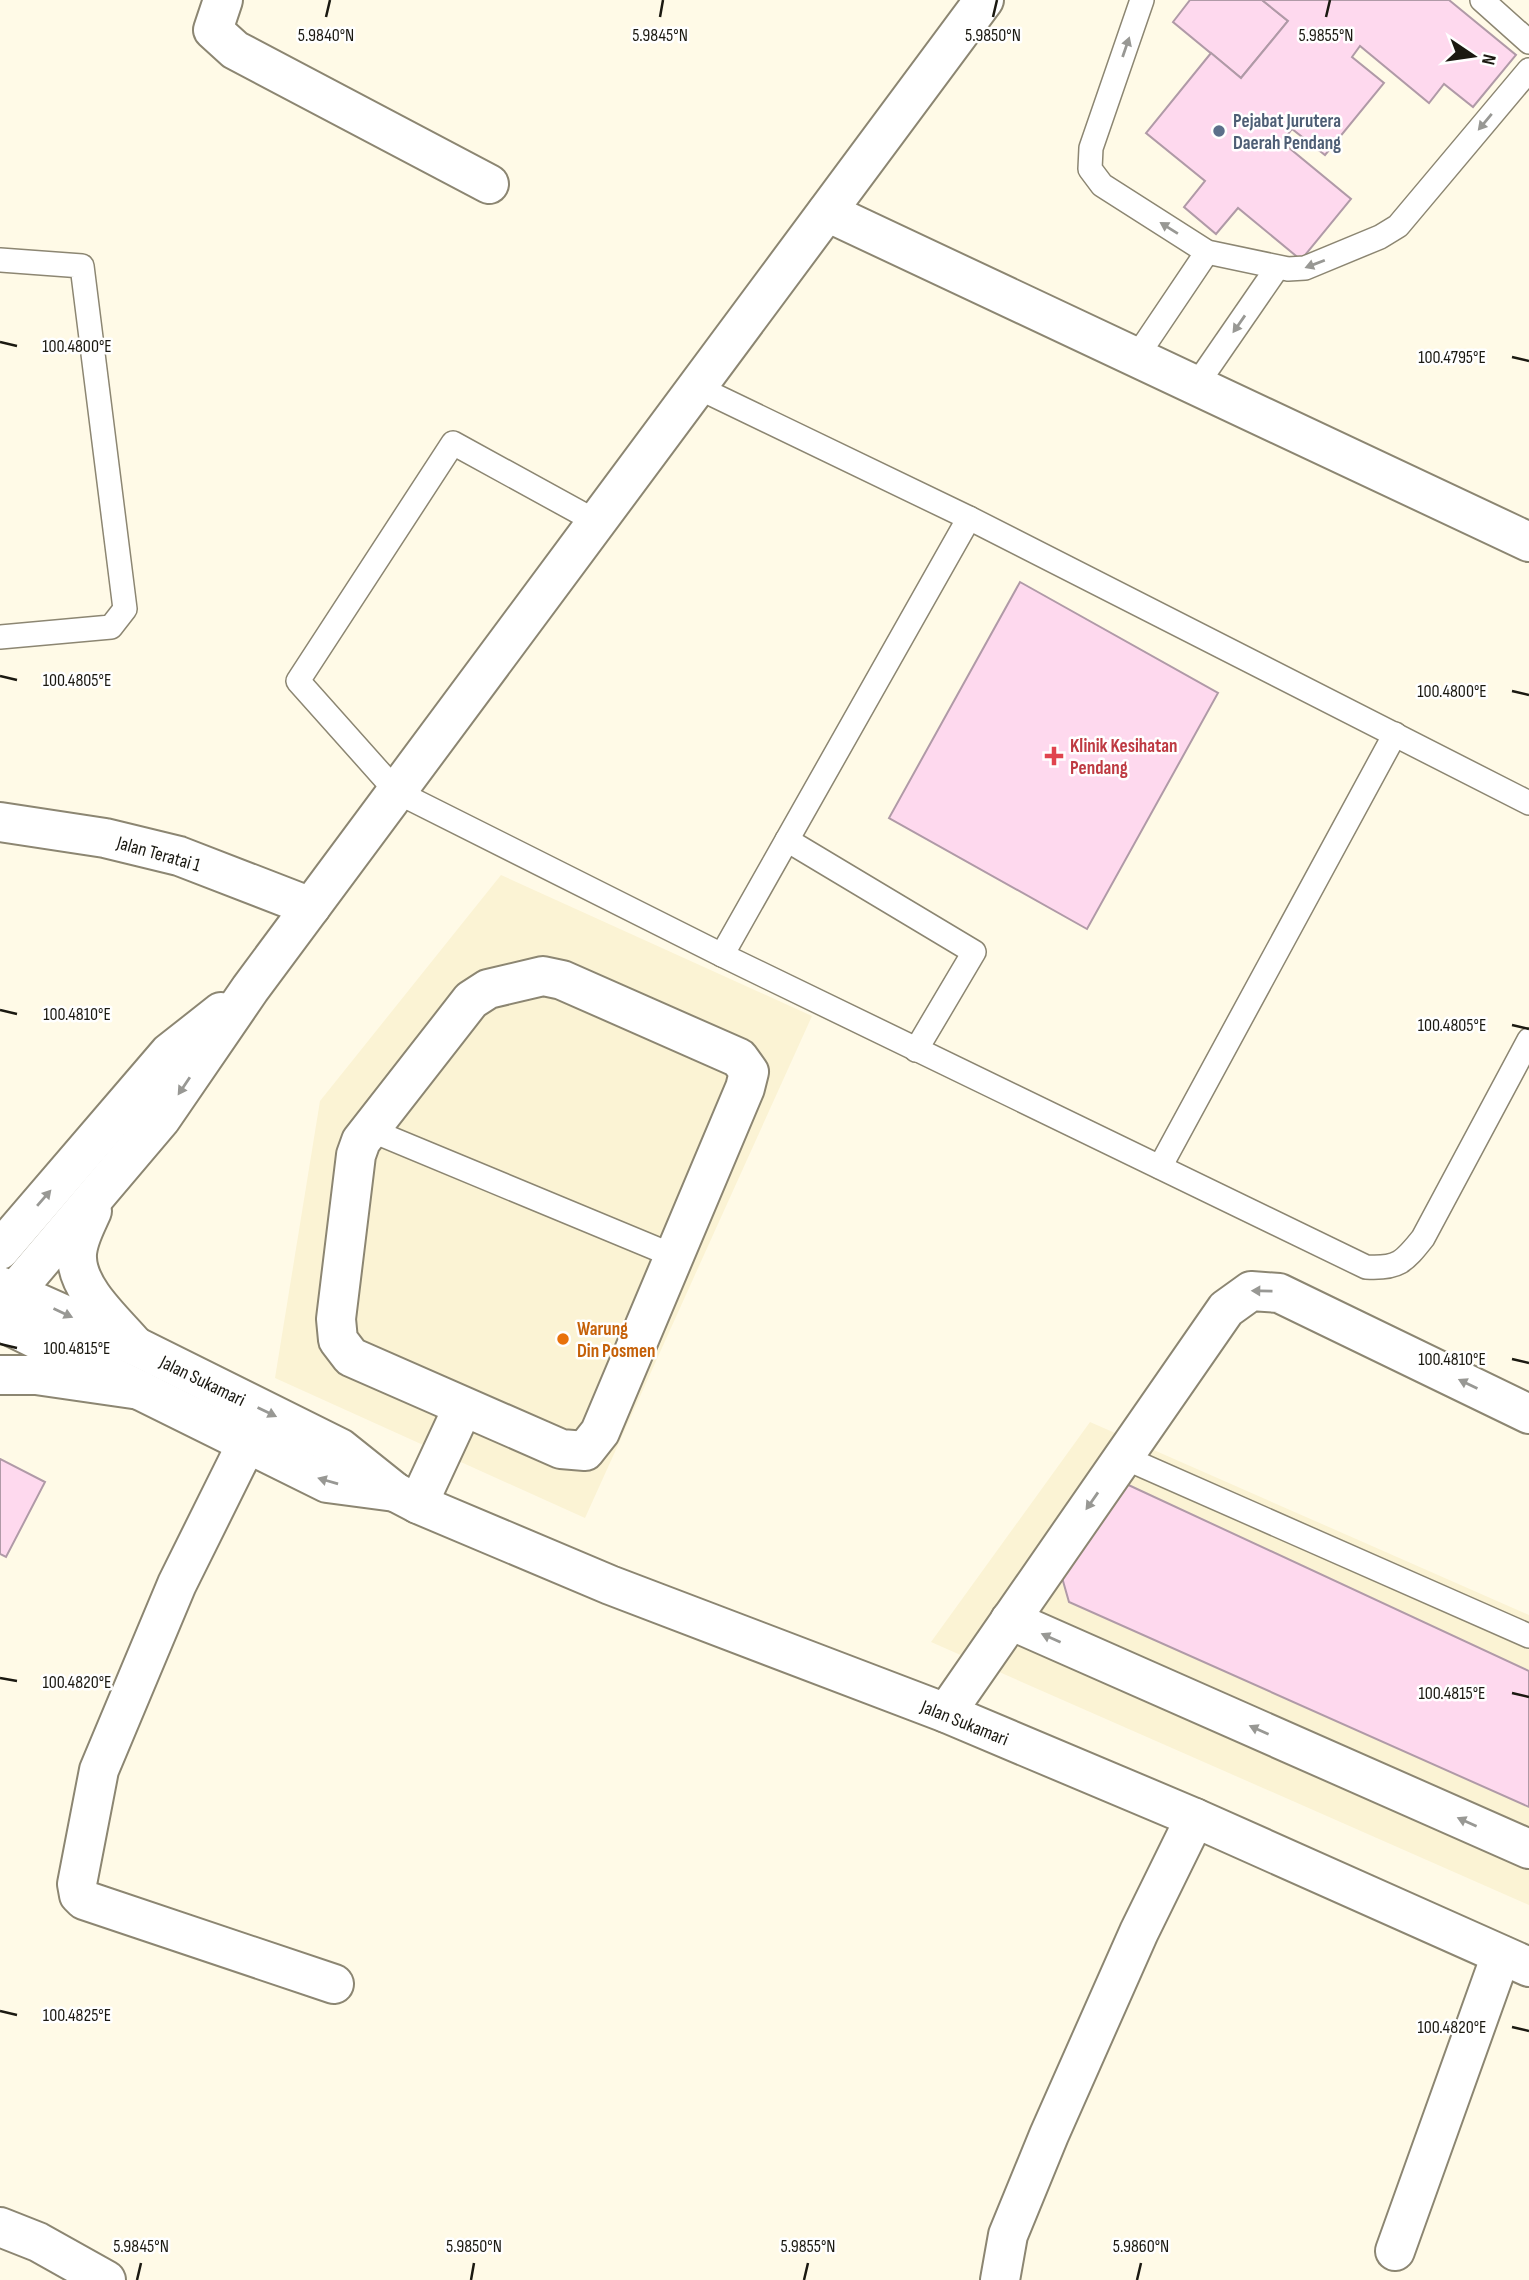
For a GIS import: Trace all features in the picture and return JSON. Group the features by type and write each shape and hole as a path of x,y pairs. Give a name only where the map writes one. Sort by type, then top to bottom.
{"street":[{"path":"223,0 213,30 235,50 489,184"},
{"path":"4,1301 161,1119 250,989 984,0"},
{"path":"827,212 1529,542"},
{"name":"Jalan Teratai 1","path":"0,822 105,838 179,856 258,884 311,907"},
{"path":"543,976 562,980 739,1058 749,1072 745,1088 674,1256 600,1432 585,1451 561,1448 351,1357 338,1340 336,1318 356,1155 368,1129 471,1000 488,989 543,976"},
{"path":"0,1250 169,1053 250,989"},
{"path":"102,1189 82,1234 77,1258 81,1276 91,1294 135,1346"},
{"path":"946,1713 1226,1309 1251,1290 1279,1293 1529,1415"},
{"name":"Jalan Sukamari","path":"4,1301 135,1346 340,1448 407,1498"},
{"name":"Jalan Sukamari","path":"4,1301 140,1390 327,1482 407,1498 610,1585 946,1713 1195,1818 1515,1961"},
{"path":"0,1375 36,1375 140,1390"},
{"path":"407,1498 463,1407"},
{"path":"247,1443 177,1584 99,1770 77,1884 79,1895 84,1900 334,1984"},
{"path":"1010,1620 1529,1849"},
{"path":"999,2280 1008,2235 1049,2135 1139,1932 1195,1818"},
{"path":"1395,2251 1515,1961"},
{"path":"0,2227 38,2242 106,2280"}],"lane":[{"path":"1142,0 1091,148 1090,169 1102,185 1208,252 1277,268 1305,268 1380,237 1398,226 1529,70"},
{"path":"1482,0 1529,42"},
{"path":"1137,356 1208,252"},
{"path":"0,260 82,266 125,609 111,627 0,637"},
{"path":"1197,384 1277,268"},
{"path":"697,387 969,519 1529,803"},
{"path":"597,522 453,443 298,681 397,792 722,956 1366,1267 1388,1268 1406,1260 1423,1238 1529,1040"},
{"path":"722,956 969,519"},
{"path":"1160,1167 1395,734"},
{"path":"787,840 974,952 916,1050"},
{"path":"368,1129 674,1256"},
{"path":"1123,1457 1529,1636"}],"shaded area":[{"path":"501,875 812,1016 585,1518 275,1378 320,1101"},
{"path":"1090,1422 1529,1615 1529,1905 931,1642"}],"building":[{"path":"1190,0 1262,0 1288,21 1241,78 1173,22"},
{"name":"Pejabat Jurutera Daerah Pendang","path":"1262,0 1449,0 1516,55 1473,107 1444,84 1429,103 1360,46 1352,57 1384,83 1325,155 1292,129 1282,142 1351,199 1301,260 1238,208 1216,234 1184,207 1205,181 1146,133 1211,53 1241,78 1288,21"},
{"name":"Klinik Kesihatan Pendang","path":"1020,582 1218,693 1087,929 889,818"},
{"path":"0,1459 45,1482 6,1557 0,1554"},
{"path":"1122,1482 1529,1671 1529,1807 1069,1602 1059,1567"}],"place":[{"name":"Pejabat Jurutera Daerah Pendang","path":"1219,131"},
{"name":"Klinik Kesihatan Pendang","path":"1054,756"},
{"name":"Warung Din Posmen","path":"563,1339"}]}
